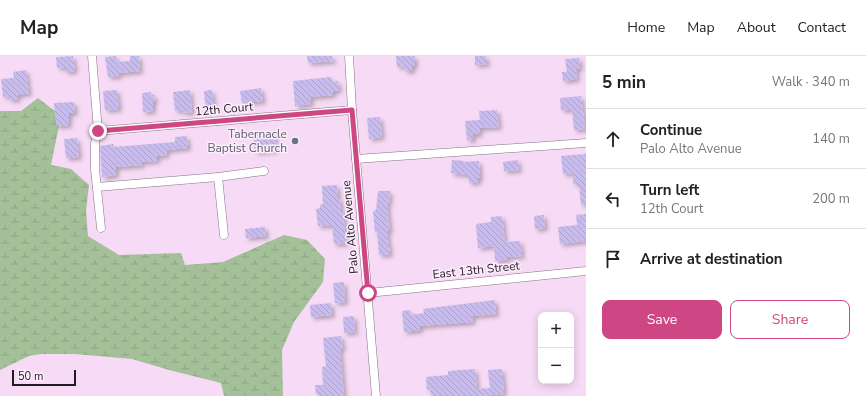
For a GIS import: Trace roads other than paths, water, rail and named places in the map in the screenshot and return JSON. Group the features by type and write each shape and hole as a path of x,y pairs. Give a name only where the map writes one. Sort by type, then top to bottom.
{"street":[{"path":"92,56 98,131 95,144 95,169 100,228"},
{"name":"Palo Alto Avenue","path":"349,56 352,110 376,396"},
{"name":"12th Court","path":"98,131 352,110"},
{"path":"356,159 586,143"},
{"path":"97,187 218,177 264,171"},
{"path":"218,177 224,236"},
{"name":"East 13th Street","path":"368,293 586,271"}],"place":[{"name":"Tabernacle Baptist Church","path":"295,141"}]}
